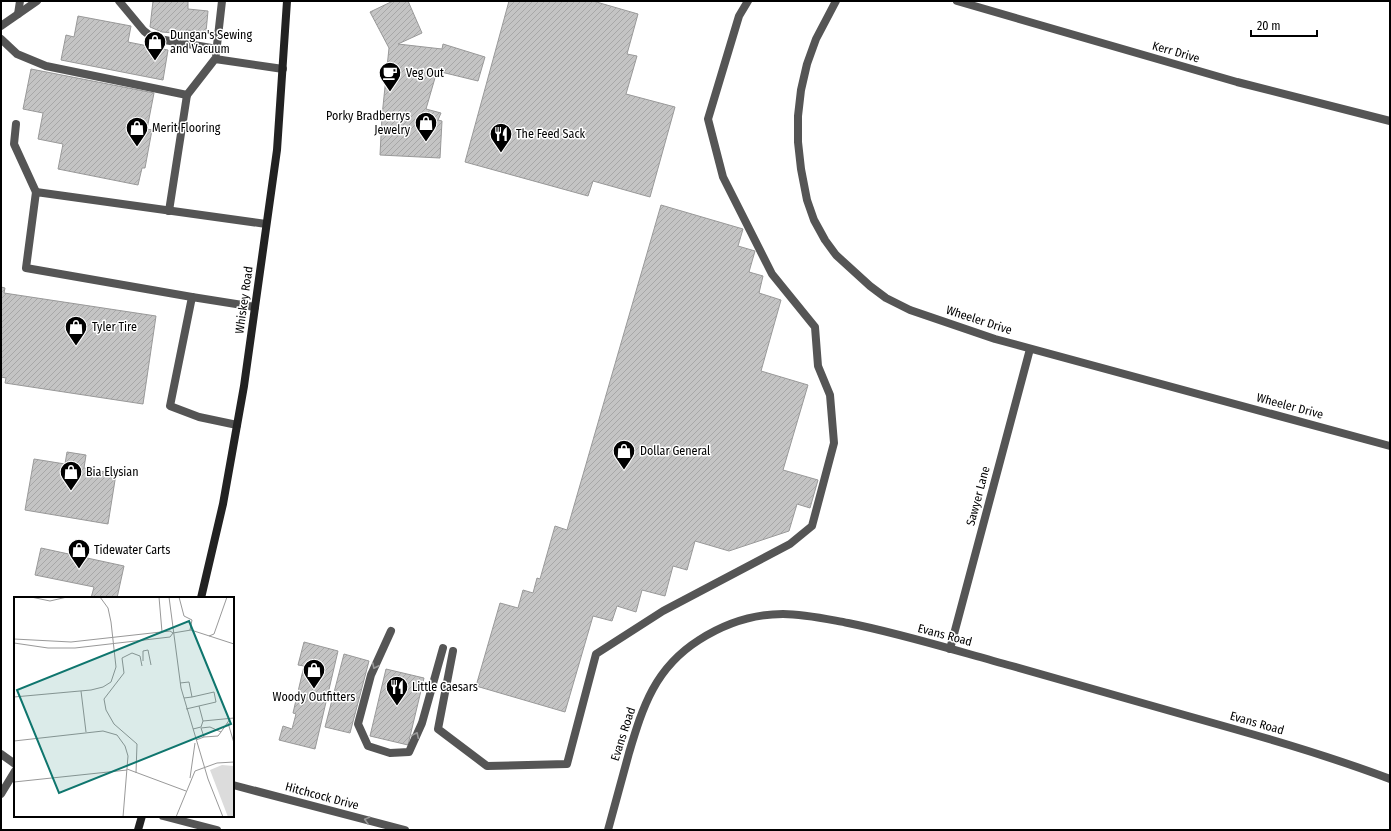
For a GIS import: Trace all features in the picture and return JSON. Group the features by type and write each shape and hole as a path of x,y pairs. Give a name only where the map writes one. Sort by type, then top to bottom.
{"main road":[{"name":"Whiskey Road","path":"201,597 222,504 244,386 277,150 287,1"},
{"path":"286,12 290,1"},
{"path":"138,830 142,817"}],"street":[{"path":"18,14 20,1"},
{"path":"1,26 37,1"},
{"path":"119,1 144,31 153,38 217,49"},
{"path":"169,211 187,96 215,59 222,1"},
{"path":"453,651 438,729 486,766 567,764 596,654 663,611 790,544 812,526 834,443 830,395 818,366 815,327 772,274 723,177 708,119 739,16 748,1"},
{"name":"Wheeler Drive","path":"836,1 816,39 801,90 798,116 800,156 807,200 814,220 836,255 870,286 886,298 910,310 995,339 1390,446"},
{"name":"Kerr Drive","path":"957,1 1237,82 1390,121"},
{"path":"1,39 17,54 46,66 187,96"},
{"path":"215,59 282,68"},
{"path":"16,124 14,144 36,192 26,268 255,307"},
{"path":"36,192 266,224"},
{"path":"192,297 170,406 200,418 237,425"},
{"name":"Sawyer Lane","path":"950,649 1030,349"},
{"name":"Evans Road","path":"608,830 641,715 649,695 661,676 675,659 697,641 716,630 737,621 759,616 782,614 804,615 878,629 1287,744 1390,779"},
{"path":"391,631 371,675 358,724 368,746 390,753 409,752 422,723 443,648"},
{"path":"1,754 14,763"},
{"path":"1,794 14,773"},
{"name":"Hitchcock Drive","path":"234,785 405,830"},
{"path":"167,817 216,830"}],"building":[{"path":"153,1 188,1 188,9 208,11 206,32 186,30 186,34 162,32 150,27"},
{"path":"393,1 408,1 422,33 398,44 442,49 443,44 485,57 478,81 437,71 426,109 441,113 438,120 442,121 440,158 380,155 382,116 389,48 370,12"},
{"path":"509,1 593,1 638,14 627,54 637,56 626,94 675,107 650,197 593,181 588,196 465,162"},
{"path":"78,16 131,26 128,42 168,50 163,80 61,60 66,35 74,37"},
{"path":"31,69 154,93 147,129 152,130 145,168 142,168 138,185 58,169 63,144 38,139 43,113 23,109"},
{"path":"661,205 743,229 738,246 755,251 749,272 763,276 759,293 781,300 761,371 808,385 783,470 818,480 810,508 797,504 789,531 729,551 695,541 687,570 673,566 665,596 642,590 636,612 617,606 612,621 593,616 565,712 476,686 500,603 518,608 523,590 533,593 537,578 540,579 555,526 567,530"},
{"name":"Tyler Tire","path":"1,287 5,288 4,293 156,316 143,404 5,383 6,378 1,377"},
{"name":"Bia Elysian","path":"67,452 86,455 84,468 116,474 108,524 25,510 34,459 65,464"},
{"name":"Tidewater Carts","path":"41,548 124,566 117,597 91,597 94,587 35,575"},
{"name":"Woody Outfitters","path":"304,642 338,651 315,749 279,740 283,726 292,729 296,714 293,713 304,666 298,665"},
{"path":"344,654 369,661 350,733 325,727"},
{"name":"Little Caesars","path":"386,669 424,678 408,745 370,736"}],"place":[{"name":"Dungan's Sewing and Vacuum","path":"155,62"},
{"name":"Veg Out","path":"390,92"},
{"name":"Porky Bradberrys Jewelry","path":"426,142"},
{"name":"Merit Flooring","path":"137,148"},
{"name":"The Feed Sack","path":"501,154"},
{"name":"Tyler Tire","path":"76,346"},
{"name":"Dollar General","path":"624,470"},
{"name":"Bia Elysian","path":"71,492"},
{"name":"Tidewater Carts","path":"79,570"},
{"name":"Woody Outfitters","path":"314,690"},
{"name":"Little Caesars","path":"397,706"}]}
